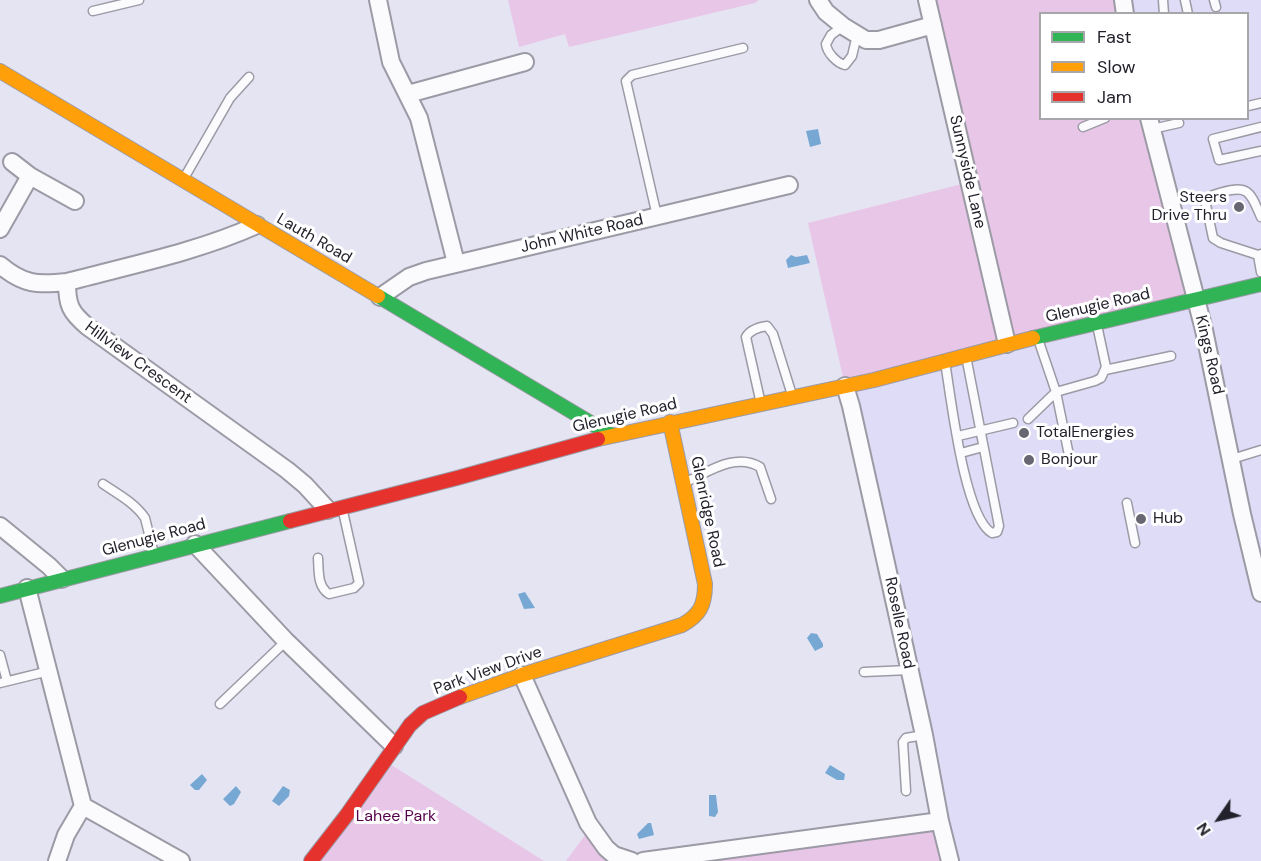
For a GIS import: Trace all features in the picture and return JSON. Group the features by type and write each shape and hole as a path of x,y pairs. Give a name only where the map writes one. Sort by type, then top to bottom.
{"street":[{"path":"378,0 391,62 419,118 456,263"},
{"path":"819,0 826,12 850,31 866,40 879,40 933,25"},
{"name":"Sunnyside Lane","path":"927,0 1007,344"},
{"path":"408,94 525,62"},
{"name":"Lauth Road","path":"0,71 611,435"},
{"name":"Kings Road","path":"1150,124 1197,300 1261,593"},
{"path":"12,162 30,177 75,201"},
{"path":"0,229 30,177"},
{"name":"John White Road","path":"380,297 409,277 426,271 789,185"},
{"path":"0,265 20,280 31,284 67,282 194,249 231,237 257,225"},
{"name":"Hillview Crescent","path":"67,282 68,302 71,311 79,320 287,470 335,509"},
{"name":"Glenugie Road","path":"0,596 457,478 611,435 845,386 1007,344 1261,284"},
{"name":"Roselle Road","path":"845,386 924,735 950,861"},
{"name":"Glenridge Road","path":"670,422 705,584 703,609"},
{"path":"0,526 50,566 62,579"},
{"path":"195,544 286,641 394,746"},
{"path":"27,588 83,806 66,835 57,861"},
{"name":"Park View Drive","path":"311,861 346,816 394,746 410,725 423,713 451,700 522,675 682,625 703,609"},
{"path":"522,675 588,823 597,838 614,855 632,861"},
{"path":"83,806 181,861"},
{"path":"643,861 940,821"}],"lane":[{"path":"93,11 139,0"},
{"path":"657,216 626,81 632,75 743,48"},
{"path":"183,181 230,98 249,77"},
{"path":"1083,127 1101,120"},
{"path":"1150,124 1179,123"},
{"path":"1261,128 1213,139 1219,160 1261,151"},
{"path":"1261,217 1251,195 1244,189 1226,191 1205,200 1213,238 1221,243 1259,254 1261,272"},
{"path":"1028,419 1056,392 1101,378 1105,370 1097,323"},
{"path":"761,404 746,336 764,327 770,328 773,334 793,398"},
{"path":"1037,337 1056,392 1070,460"},
{"path":"945,361 972,505 986,530 992,533 997,532 999,525 966,356"},
{"path":"1105,370 1171,356"},
{"path":"958,436 1013,423"},
{"path":"961,453 983,447"},
{"path":"1232,459 1261,450"},
{"path":"684,483 721,466 745,461 760,467 771,499"},
{"path":"103,484 135,507 145,518 154,555"},
{"path":"1127,503 1135,543"},
{"path":"318,558 321,586 329,594 354,588 359,583 335,509"},
{"path":"220,704 286,641"},
{"path":"0,655 3,682 49,670"},
{"path":"864,672 909,670"},
{"path":"906,791 903,742 906,738 924,735"}],"shaded area":[{"path":"1122,0 1261,0 1261,861 950,861 845,386 1147,120 1249,120 1249,12 1125,12"}],"green space":[{"path":"508,0 759,0 755,3 569,47 565,34 519,47"},
{"path":"927,0 1122,0 1125,12 1039,12 1039,120 1148,120 1196,300 845,386 808,223 970,182"},
{"name":"Lahee Park","path":"385,761 544,861 311,861"},
{"path":"940,821 950,861 638,861"},
{"path":"591,827 635,861 566,861"}],"water":[{"path":"818,129 821,144 810,147 806,131"},
{"path":"791,255 796,257 807,255 810,263 788,268 786,260"},
{"path":"525,592 535,608 524,609 518,594"},
{"path":"811,633 817,634 823,644 823,647 815,651 807,638"},
{"path":"830,765 845,774 844,780 837,780 825,773"},
{"path":"202,774 207,780 199,790 195,790 190,785"},
{"path":"236,786 241,792 234,804 230,806 223,799"},
{"path":"283,786 290,790 289,796 279,806 272,801"},
{"path":"709,795 716,795 718,812 715,817 709,816"},
{"path":"648,823 651,823 654,835 639,839 637,834"}],"traffic: fast":[{"path":"1033,338 1261,284"},
{"path":"378,296 611,435"},
{"path":"0,596 290,521"}],"traffic: slow":[{"path":"0,71 378,296"},
{"path":"598,439 874,380 1033,338"},
{"path":"460,697 682,625 697,613 704,598 705,584 670,422"}],"traffic: jam":[{"path":"290,521 598,439"},
{"path":"311,861 346,816 410,725 423,713 460,697"}],"place":[{"name":"Steers Drive Thru","path":"1239,207"},
{"name":"TotalEnergies","path":"1024,433"},
{"name":"Bonjour","path":"1029,460"},
{"name":"Hub","path":"1141,519"}]}
